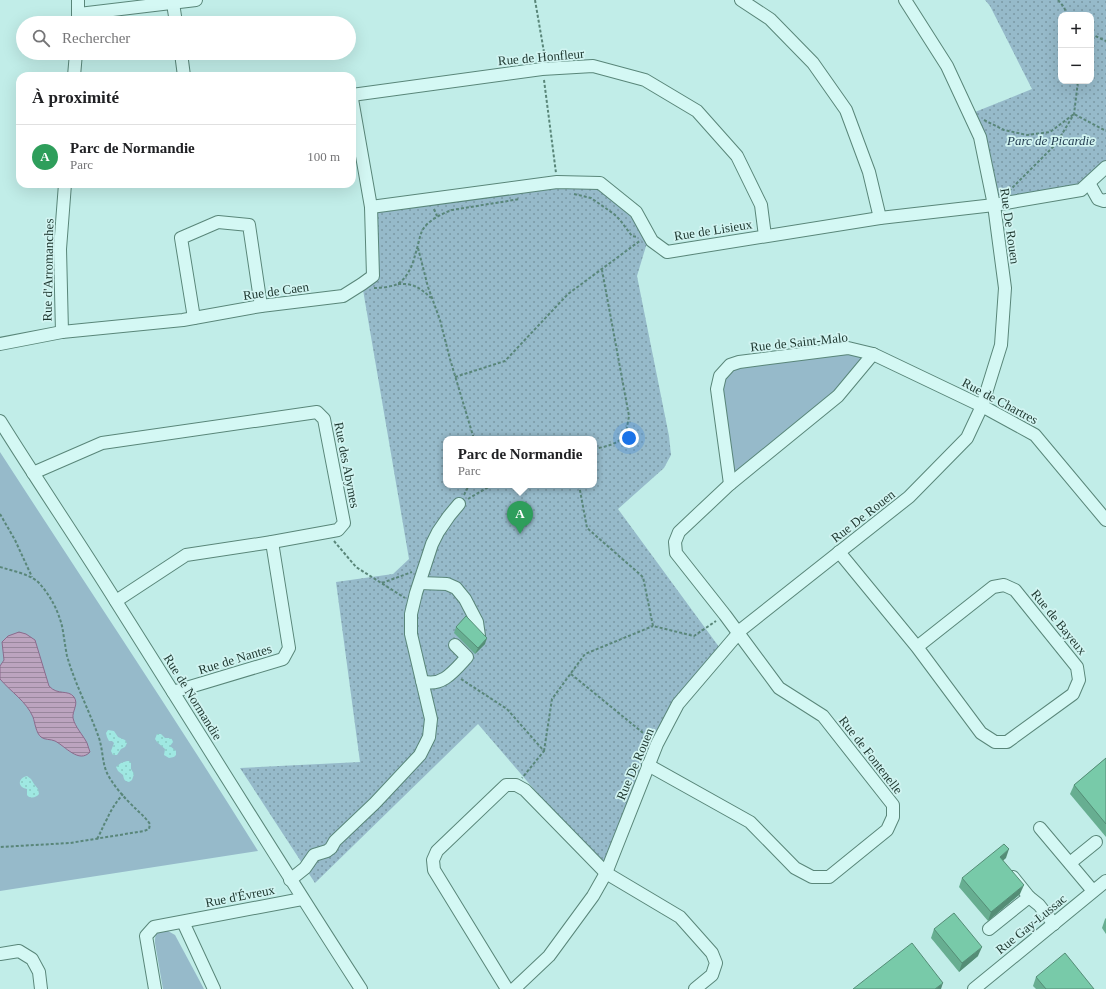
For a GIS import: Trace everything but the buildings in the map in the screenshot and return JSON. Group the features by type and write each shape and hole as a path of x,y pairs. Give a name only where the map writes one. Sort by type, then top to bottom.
{"street":[{"path":"78,0 79,16"},
{"path":"97,16 196,0"},
{"path":"741,0 770,19 813,63 846,110 869,172 880,218"},
{"name":"Rue De Rouen","path":"514,989 550,956 592,896 606,873 648,765 678,704 742,629 909,497 967,438 982,406 1000,345 1005,288 994,205 980,137 947,66 905,0"},
{"path":"173,3 175,16"},
{"path":"74,72 75,60"},
{"path":"182,60 183,72"},
{"name":"Rue de Honfleur","path":"356,94 545,68 593,66 645,80 697,112 737,156 761,205 765,236"},
{"name":"Rue de Caen","path":"0,344 62,332 182,320 261,306 343,296 373,276 371,207 356,122"},
{"name":"Rue de Lisieux","path":"371,207 557,182 600,184 636,212 652,241 667,252 880,218 994,205 1081,190 1106,167"},
{"path":"1089,183 1098,199 1104,201 1106,200"},
{"name":"Rue d'Arromanches","path":"62,332 60,249 65,188"},
{"path":"194,318 181,238 218,222 249,225 261,306"},
{"name":"Rue de Saint-Malo","path":"730,484 717,389 720,376 730,365 739,362 848,348 873,354"},
{"path":"739,633 676,553 675,542 679,532 730,484 838,396 873,354"},
{"name":"Rue de Chartres","path":"873,354 982,406 1035,435 1106,520"},
{"name":"Rue des Abymes","path":"33,473 102,443 317,412 324,419 344,523 338,530 186,555 116,601"},
{"name":"Rue de Normandie","path":"0,421 116,601 290,880 360,989"},
{"path":"290,880 305,868 314,855 331,848 335,841 375,803 420,755 429,737 431,719 411,634 411,614 432,544 438,532 459,504"},
{"name":"Rue de Nantes","path":"173,692 283,659 289,648 272,542"},
{"name":"Rue de Bayeux","path":"839,552 917,647 981,733 995,742 1007,742 1073,694 1079,680 1077,667 1015,590 1004,585 993,587 917,647"},
{"path":"420,583 447,584 456,588 465,599 477,622 479,636"},
{"name":"Rue de Fontenelle","path":"648,765 750,822 795,868 812,877 829,877 887,830 893,817 893,805 823,716 779,688 739,633"},
{"path":"422,681 436,683 443,680 467,657 455,644"},
{"path":"507,989 434,870 433,860 438,851 506,785 516,785 525,790 606,873 680,917 712,953 716,963 712,975 695,989"},
{"path":"1040,828 1093,891"},
{"path":"1070,863 1096,842"},
{"path":"1009,873 1054,924"},
{"name":"Rue Gay-Lussac","path":"974,989 1106,881"},
{"path":"989,929 1029,897"},
{"name":"Rue d'Évreux","path":"155,989 146,936 154,927 302,899"},
{"path":"183,922 214,989"},
{"path":"0,954 19,951 32,959 39,972 41,989"}],"path":[{"path":"535,0 545,68 557,182"},
{"path":"1058,0 1066,12"},
{"path":"1094,35 1106,41"},
{"path":"994,205 1056,144 1074,114 1078,84"},
{"path":"970,114 1004,130 1028,135 1050,132 1074,114"},
{"path":"1074,114 1106,131"},
{"path":"571,194 591,198 617,217 632,236 636,237 648,235"},
{"path":"397,284 408,272 415,257 423,230 431,221 452,210 524,198"},
{"path":"455,377 505,361 568,294 648,235"},
{"path":"417,247 428,287 440,320 455,377 473,436"},
{"path":"597,448 616,443 625,435 629,416 602,269"},
{"path":"362,284 373,288 397,284 410,284 420,288 432,298"},
{"path":"459,504 487,488"},
{"path":"580,488 587,528 643,577 653,626"},
{"path":"0,514 15,540 32,578"},
{"path":"327,532 356,567 414,603"},
{"path":"0,567 32,578 38,582 49,595 58,612 68,656 80,692 103,750 105,769 123,794 150,824 149,829 144,831 70,844 0,847"},
{"path":"381,583 424,568"},
{"path":"516,785 544,751 552,700 585,654 653,626 694,636 725,615"},
{"path":"452,672 507,709 544,751"},
{"path":"570,674 657,744"},
{"path":"97,839 113,807 123,794"}],"green space":[{"name":"Parc de Picardie","path":"985,0 1106,0 1106,167 1081,190 994,205 970,114 1032,89 990,6"},
{"path":"600,183 636,212 652,241 646,246 637,276 669,436 671,455 664,468 618,509 722,651 678,704 606,873 478,724 315,883 240,768 360,762 336,582 393,574 409,559 362,284 373,275 371,207"},
{"path":"848,348 873,354 838,396 730,484 720,376 730,365"},
{"path":"0,452 162,700 258,851 0,891"},
{"path":"162,930 168,931 175,935 204,989 163,989 155,943 156,935"}],"sand":[{"path":"108,730 114,731 118,737 125,740 127,743 117,755 113,755 111,751 114,743 109,741 107,737 106,733"},
{"path":"157,734 161,734 165,738 172,739 173,742 170,746 176,751 176,755 174,757 169,758 164,755 165,749 155,739"},
{"path":"127,761 131,763 131,769 134,774 132,780 129,782 124,779 123,775 116,767"},
{"path":"27,776 38,789 39,794 35,797 28,796 27,789 20,785 20,780"}],"shaded area":[{"path":"19,632 26,634 35,640 49,686 56,691 69,693 74,697 76,705 73,718 75,725 87,743 90,752 86,755 81,756 72,753 55,741 41,737 30,711 0,679 0,666 4,660 2,642 8,636"}],"place":[{"name":"Parc de Normandie","path":"520,534"}]}
